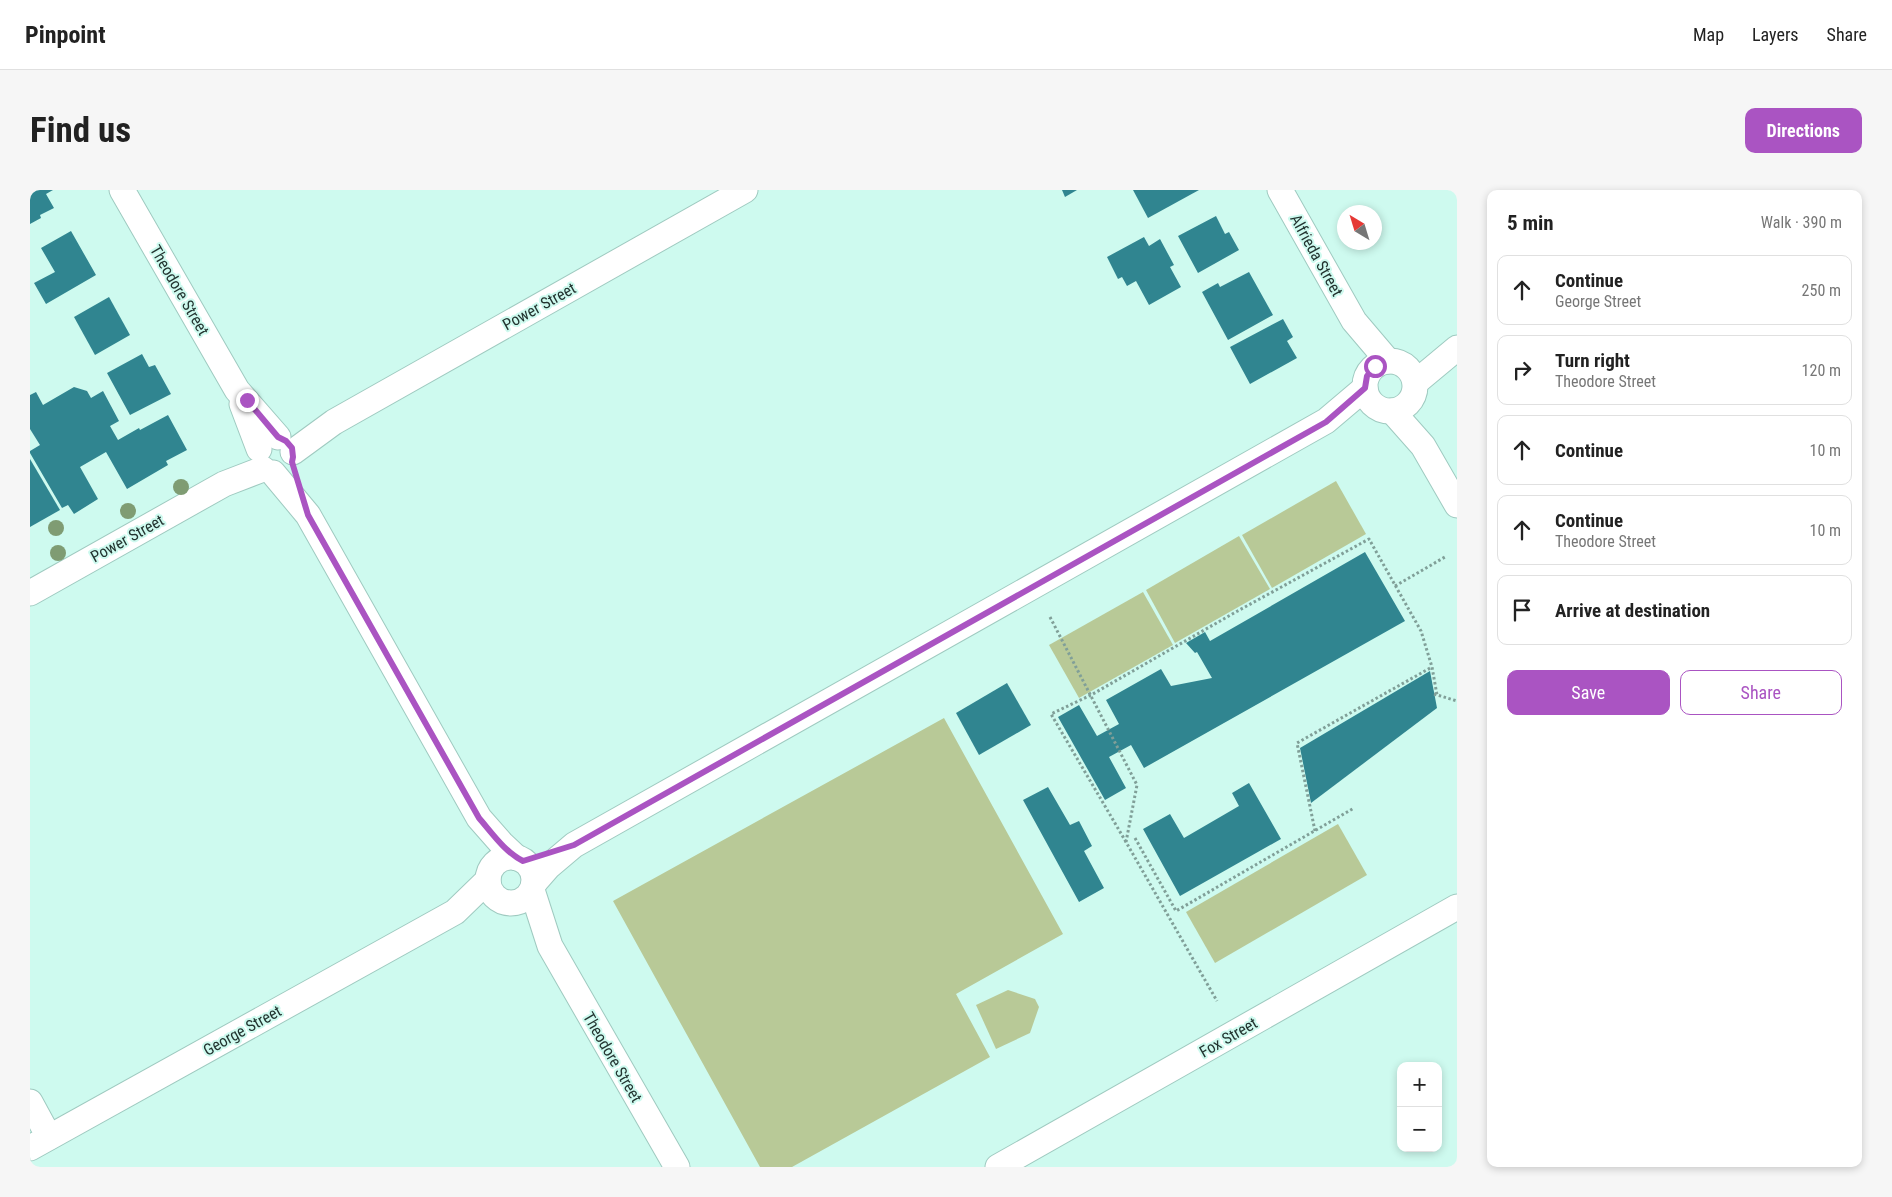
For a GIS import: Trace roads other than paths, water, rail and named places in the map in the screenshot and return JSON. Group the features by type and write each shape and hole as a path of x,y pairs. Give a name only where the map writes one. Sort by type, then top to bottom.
{"street":[{"name":"Theodore Street","path":"122,190 275,455 479,818 526,873 550,946 677,1167"},
{"name":"Power Street","path":"30,593 745,190"},
{"name":"Alfrieda Street","path":"1280,190 1457,505"},
{"path":"526,873 548,867 574,845 1455,349"},
{"name":"Theodore Street","path":"479,818 497,888 550,946"},
{"path":"512,857 526,873 522,900 497,888 500,860 512,857"},
{"name":"George Street","path":"40,1142 497,888"},
{"name":"Fox Street","path":"998,1167 1457,907"},
{"path":"30,1102 40,1142"}]}
